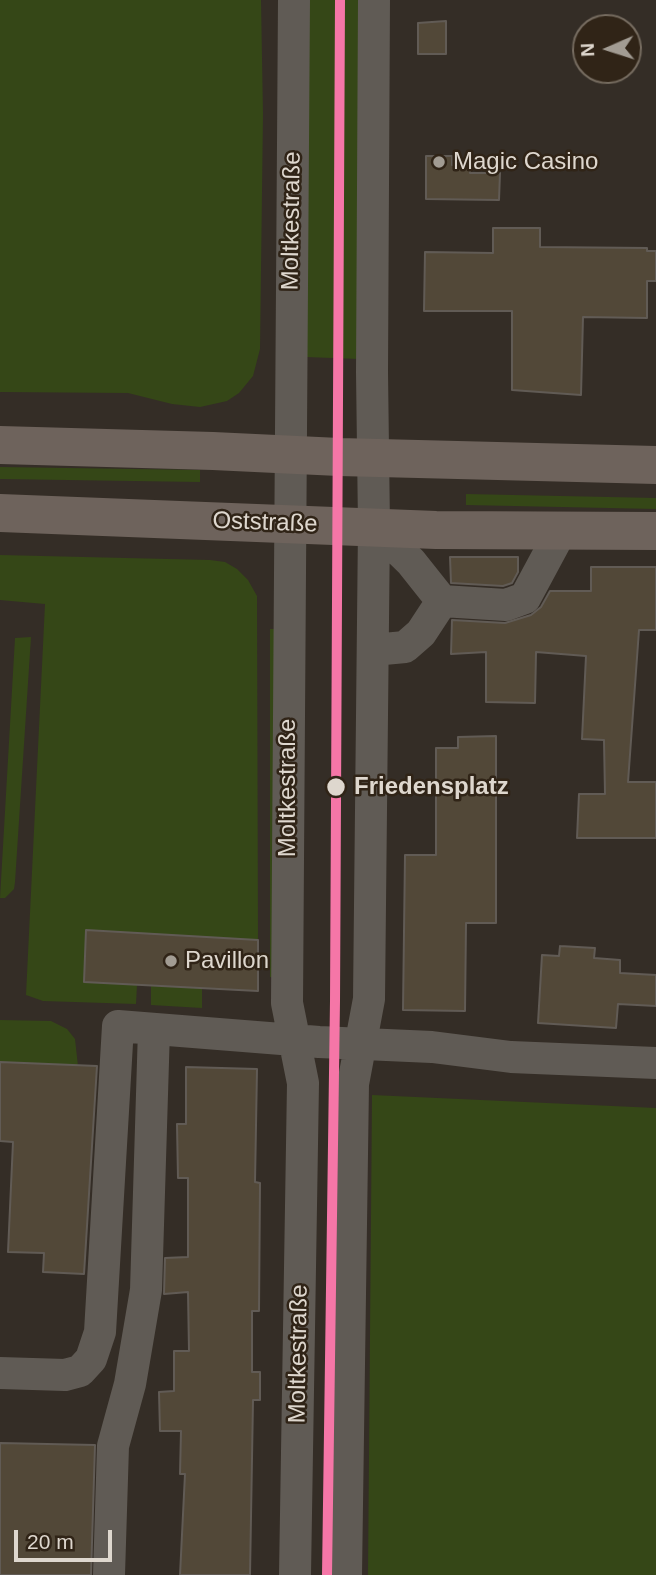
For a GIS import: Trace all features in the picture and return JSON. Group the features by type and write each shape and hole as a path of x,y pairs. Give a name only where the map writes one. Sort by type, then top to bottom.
{"main road":[{"path":"0,445 656,465"},
{"name":"Oststraße","path":"0,513 436,530 656,531"}],"street":[{"name":"Moltkestraße","path":"294,0 287,1003 303,1083 295,1575"},
{"name":"Moltkestraße","path":"346,1575 353,1084 369,999 374,527 374,0"},
{"path":"374,527 411,562 442,601 506,605 525,598 561,531"},
{"path":"373,650 405,648 421,633 442,601"},
{"path":"0,1373 65,1375 80,1371 91,1359 100,1332 118,1026 293,1040 432,1047 511,1056 656,1063"},
{"path":"109,1575 113,1446 130,1384 146,1290 154,1029"}],"green space":[{"path":"0,0 261,0 263,114 260,349 253,376 239,393 227,401 200,407 172,404 128,393 0,392"},
{"path":"307,0 362,0 359,359 306,357"},
{"path":"0,467 200,470 200,482 0,479"},
{"path":"466,494 656,498 656,509 466,505"},
{"path":"0,555 225,562 248,580 257,596 258,940 87,930 84,982 137,985 136,1004 43,1001 26,995 45,604 0,600"},
{"path":"270,629 277,629 276,978 270,977"},
{"path":"31,637 15,882 14,889 5,898 0,898 15,638"},
{"path":"151,986 202,988 202,1008 151,1005"},
{"path":"0,1020 51,1021 67,1029 75,1039 78,1066 0,1062"},
{"path":"372,1095 656,1108 656,1575 368,1575"}],"building":[{"path":"446,21 446,54 418,54 418,23"},
{"name":"Magic Casino","path":"426,156 452,156 452,165 470,166 470,173 500,173 499,200 426,199"},
{"path":"493,228 540,228 540,247 647,248 647,251 656,251 656,281 647,281 647,318 583,317 581,395 512,390 512,311 424,311 425,252 493,253"},
{"path":"450,557 518,557 518,572 512,583 503,586 451,583"},
{"path":"591,567 656,567 656,630 639,630 628,782 656,782 656,838 577,838 579,794 605,794 604,740 582,739 586,656 536,652 535,703 486,702 486,652 451,654 452,620 505,623 531,615 541,607 550,591 591,591"},
{"path":"496,736 496,923 466,923 465,1011 403,1010 405,855 436,855 436,748 458,748 458,737"},
{"name":"Pavillon","path":"86,930 258,940 258,991 84,982"},
{"path":"560,946 595,948 594,958 620,960 620,973 656,975 656,1006 618,1004 616,1028 538,1023 542,955 559,956"},
{"path":"0,1062 97,1066 84,1274 43,1272 44,1253 8,1252 13,1142 0,1141"},
{"path":"186,1067 257,1069 255,1182 260,1183 259,1311 252,1311 252,1372 260,1372 260,1400 253,1400 250,1575 180,1575 185,1474 180,1474 181,1431 160,1431 159,1392 174,1391 174,1351 189,1351 188,1292 164,1294 165,1258 188,1257 188,1178 178,1178 177,1124 186,1124"},
{"path":"0,1443 95,1445 91,1575 0,1575"}],"transit line":[{"path":"327,1575 335,1001 340,0"}],"place":[{"name":"Magic Casino","path":"439,162"},
{"name":"Friedensplatz","path":"336,787"},
{"name":"Pavillon","path":"171,961"}]}
